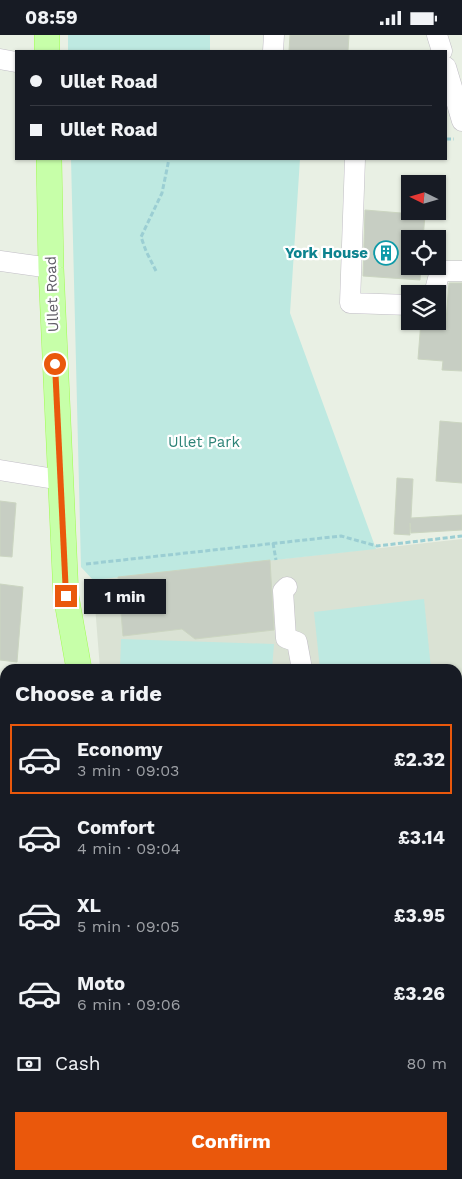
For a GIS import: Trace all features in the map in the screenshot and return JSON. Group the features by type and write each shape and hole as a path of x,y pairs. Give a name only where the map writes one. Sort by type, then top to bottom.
{"main road":[{"path":"47,35 47,50"},
{"name":"Ullet Road","path":"49,160 51,268 66,596 78,664"}],"street":[{"path":"274,35 274,50"},
{"path":"437,35 442,50"},
{"path":"0,59 15,62"},
{"path":"447,72 455,109"},
{"path":"355,160 350,303 401,305"},
{"path":"0,261 51,268"},
{"path":"436,285 440,271 462,271"},
{"path":"0,471 61,480"},
{"path":"288,587 283,591 286,638 297,642 301,664"}],"path":[{"path":"156,271 141,237 162,193 169,160"},
{"path":"65,566 341,536 377,546 462,536"},
{"path":"273,543 276,560"}],"shaded area":[{"path":"462,539 462,664 100,664 93,580"}],"green space":[{"path":"68,35 210,35 210,50 68,50"},
{"name":"Ullet Park","path":"71,160 300,160 290,313 376,549 93,580 81,567"},
{"path":"424,599 430,664 319,664 314,612"},
{"path":"121,639 274,644 272,664 120,664"}],"building":[{"path":"290,35 349,35 348,50 289,50"},
{"name":"York House","path":"365,210 401,213 401,220 425,220 424,230 401,230 401,275 420,275 420,280 363,276"},
{"path":"449,283 462,283 462,371 442,370 443,361 418,359 420,330 446,330"},
{"path":"440,421 462,423 462,483 436,481"},
{"path":"397,478 413,479 411,518 462,515 462,530 411,533 410,523 410,535 394,534"},
{"path":"0,501 16,503 12,557 0,556"},
{"path":"270,560 274,630 195,639 182,629 123,636 118,577"},
{"path":"0,584 23,587 17,662 0,660"}],"place":[{"name":"York House","path":"386,253"}],"route":[{"path":"55,364 66,596"}]}
